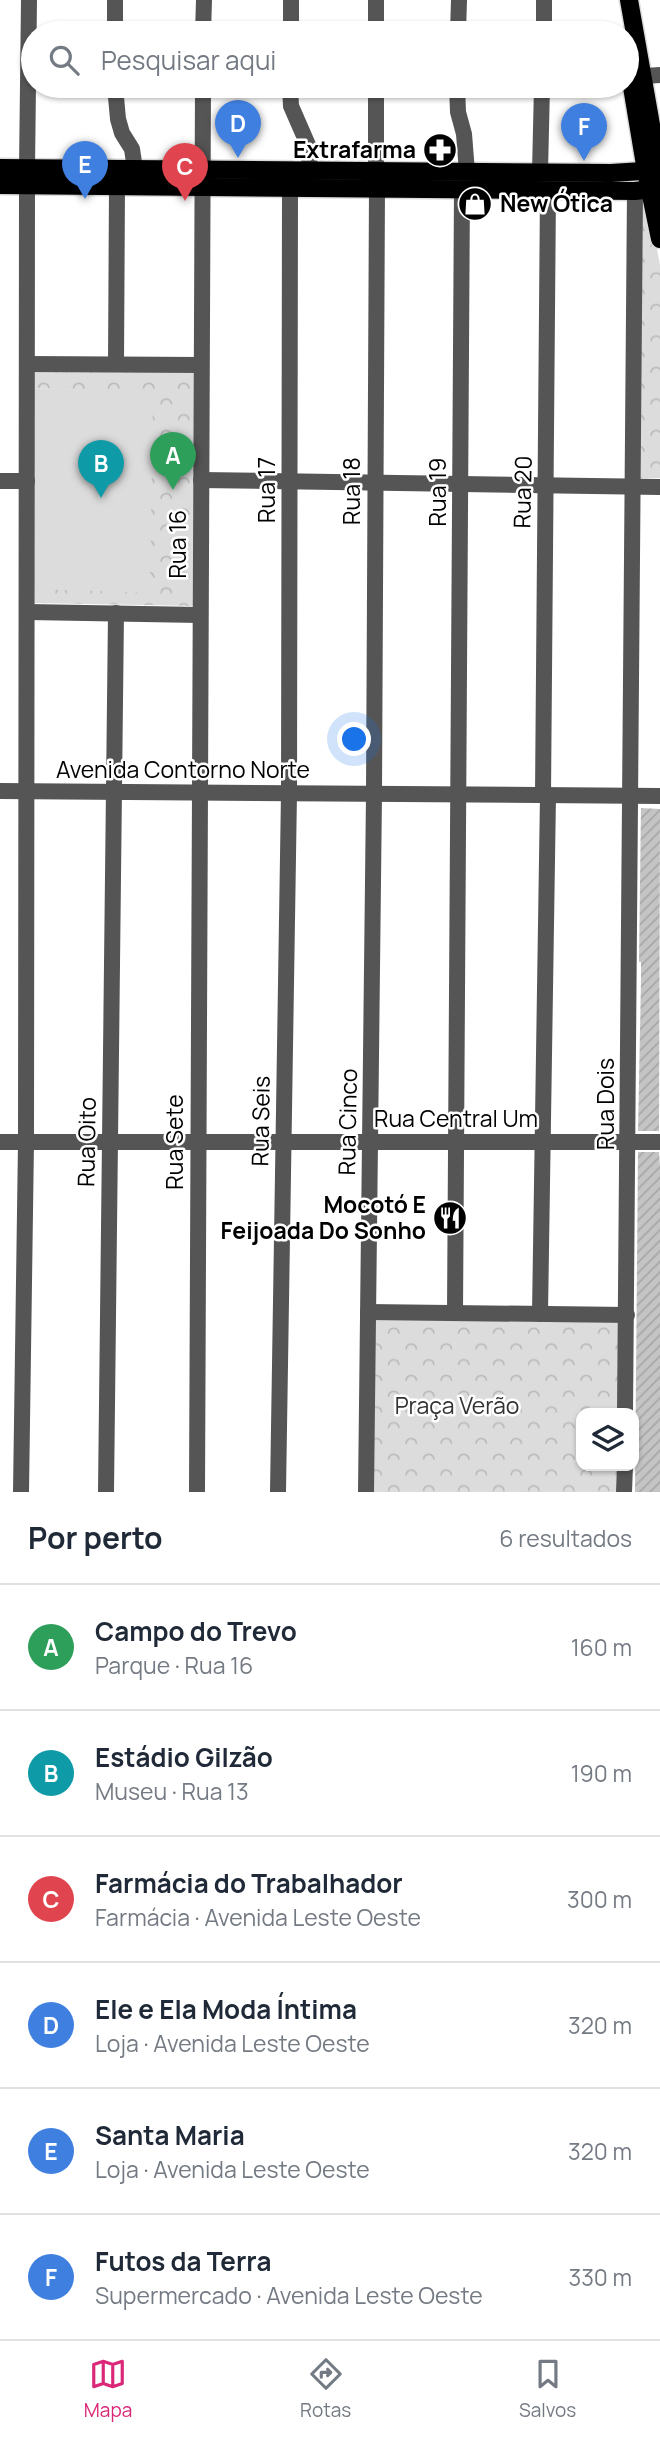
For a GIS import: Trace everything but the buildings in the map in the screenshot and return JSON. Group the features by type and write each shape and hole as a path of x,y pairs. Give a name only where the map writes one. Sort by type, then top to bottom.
{"main road":[{"path":"617,0 621,21"},
{"path":"629,0 633,21"},
{"path":"639,51 644,76 651,181"},
{"path":"611,173 626,168 632,162 644,76"},
{"path":"638,123 660,239"},
{"path":"0,168 27,177 117,186 310,170 376,180"},
{"path":"0,185 27,177 135,169 290,188 376,180 465,181 548,190 651,181"},
{"path":"465,181 540,172 611,173 651,181"}],"street":[{"path":"29,0 29,21"},
{"path":"115,0 115,21"},
{"path":"203,21 204,0"},
{"path":"290,21 291,0"},
{"path":"376,0 376,21"},
{"path":"458,21 459,0"},
{"path":"544,0 544,21"},
{"path":"21,1492 26,1142 28,98"},
{"path":"116,98 118,119 122,133 132,149 135,169"},
{"name":"Rua 16","path":"199,793 203,98"},
{"path":"291,98 291,106 308,145 310,170"},
{"name":"Rua 18","path":"374,794 376,98"},
{"name":"Rua 19","path":"455,1313 465,181 464,134 457,112 457,98"},
{"path":"540,172 542,98"},
{"name":"Rua Dois","path":"625,1408 633,487 651,181"},
{"path":"116,364 117,186"},
{"name":"Rua 17","path":"289,793 290,188"},
{"name":"Rua 20","path":"540,1314 544,1142 548,190"},
{"path":"27,364 201,365"},
{"path":"0,481 27,481"},
{"path":"201,481 660,487"},
{"path":"27,612 200,615"},
{"name":"Rua Oito","path":"106,1492 116,613"},
{"name":"Avenida Contorno Norte","path":"0,791 660,796"},
{"name":"Rua Sete","path":"197,1492 199,793"},
{"name":"Rua Seis","path":"278,1492 289,793"},
{"name":"Rua Cinco","path":"366,1492 374,794"},
{"name":"Rua Central Um","path":"0,1142 660,1142"},
{"path":"368,1312 627,1315"},
{"path":"624,1492 625,1471"}],"green space":[{"path":"648,202 660,265 660,478 640,478 639,205"},
{"path":"34,367 194,372 195,606 32,603 32,589 153,393 32,388"},
{"path":"32,388 153,392 150,593 32,589"},
{"name":"Praça Verão","path":"372,1317 620,1323 619,1408 576,1408 576,1471 618,1471 618,1492 371,1492"}],"place":[{"name":"Extrafarma","path":"440,150"},
{"name":"Ele e Ela Moda Íntima","path":"238,158"},
{"name":"Futos da Terra","path":"584,161"},
{"name":"Santa Maria","path":"85,199"},
{"name":"Farmácia do Trabalhador","path":"185,201"},
{"name":"New Ótica","path":"475,204"},
{"name":"Campo do Trevo","path":"173,490"},
{"name":"Estádio Gilzão","path":"101,498"},
{"name":"Mocotó E Feijoada Do Sonho","path":"450,1218"}]}
